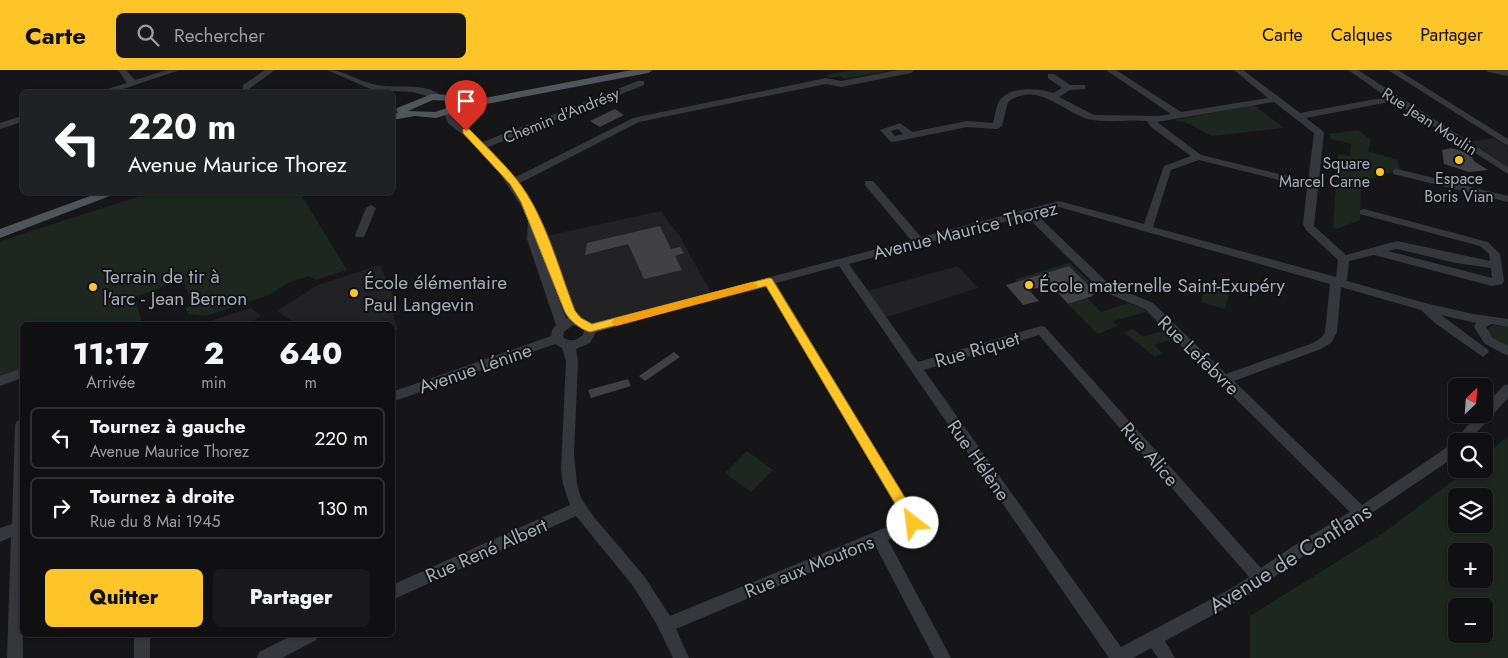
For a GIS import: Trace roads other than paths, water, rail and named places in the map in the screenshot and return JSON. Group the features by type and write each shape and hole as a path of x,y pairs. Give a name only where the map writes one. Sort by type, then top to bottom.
{"main road":[{"path":"395,112 422,108 436,115 450,106 472,98 621,70"},
{"path":"395,116 422,108 438,96 450,106 648,70"},
{"path":"61,213 106,195"},
{"path":"0,234 117,195"}],"street":[{"path":"122,70 133,84"},
{"path":"114,90 176,70"},
{"path":"246,88 271,70"},
{"path":"331,70 376,88 414,89 438,96"},
{"path":"514,182 636,120 826,81 841,84 911,70"},
{"path":"1110,70 1180,116"},
{"path":"1238,70 1320,132 1310,228 1344,259"},
{"name":"Rue Jean Moulin","path":"1352,70 1508,171"},
{"path":"1392,70 1508,136"},
{"path":"1401,70 1508,143"},
{"path":"1491,70 1508,73"},
{"path":"1051,76 1068,88"},
{"name":"Chemin d'Andrésy","path":"478,144 641,83"},
{"path":"1053,97 1068,88 1082,87"},
{"path":"404,89 415,94 422,108 478,144"},
{"path":"909,136 968,124 997,126 1004,100 1040,91 1098,119 1137,117 1151,120 1276,99"},
{"path":"1300,116 1395,98"},
{"path":"450,106 451,121 466,131 514,182 526,202 570,312 577,321"},
{"path":"0,126 20,120"},
{"path":"1151,120 1154,125 1198,157 1314,186"},
{"path":"1148,227 1167,168 1198,157"},
{"path":"1397,172 1508,198"},
{"path":"869,183 917,240"},
{"name":"Avenue Maurice Thorez","path":"590,328 769,282 1026,211 1065,204 1425,307 1473,318 1508,323"},
{"path":"360,235 371,208"},
{"name":"Rue Lefebvre","path":"1026,211 1102,285 1149,306 1362,513"},
{"path":"1364,212 1484,244 1492,249 1496,255 1498,281 1492,282 1374,251"},
{"path":"533,219 532,239 562,325"},
{"path":"1344,259 1397,245 1487,265 1496,264"},
{"path":"1225,379 1317,346 1327,340 1331,332 1338,282 1344,259"},
{"name":"Rue Hélène","path":"840,261 1117,658"},
{"name":"Rue aux Moutons","path":"667,625 913,523 769,282"},
{"path":"1425,307 1483,352"},
{"name":"Avenue Maurice Thorez","path":"1425,307 1456,318 1481,331 1488,341 1508,351"},
{"path":"1481,331 1482,323 1492,320"},
{"path":"573,386 579,369 582,343 590,336 590,328 586,324 577,321 562,325 556,334 572,353 573,386 569,474 574,498 579,508 622,559 652,600 667,625 681,658"},
{"name":"Rue Riquet","path":"914,368 1041,330"},
{"name":"Rue Alice","path":"1041,330 1260,578"},
{"path":"562,342 582,343"},
{"name":"Avenue Lénine","path":"395,396 562,342"},
{"path":"0,381 20,374"},
{"path":"1468,433 1508,389"},
{"name":"Avenue de Conflans","path":"1117,658 1240,592 1300,550 1362,513 1448,454"},
{"name":"Rue René Albert","path":"395,592 579,508"},
{"path":"0,535 20,527"},
{"path":"879,538 943,658"},
{"path":"15,658 20,549"},
{"path":"142,637 142,658"},
{"path":"274,656 307,637"},
{"path":"1154,638 1167,658"}],"place":[{"name":"Espace Boris Vian","path":"1459,160"},
{"name":"Square Marcel Carne","path":"1380,172"},
{"name":"École maternelle Saint-Exupéry","path":"1029,285"},
{"name":"Terrain de tir à l'arc - Jean Bernon","path":"93,287"},
{"name":"École élémentaire Paul Langevin","path":"354,293"}]}
